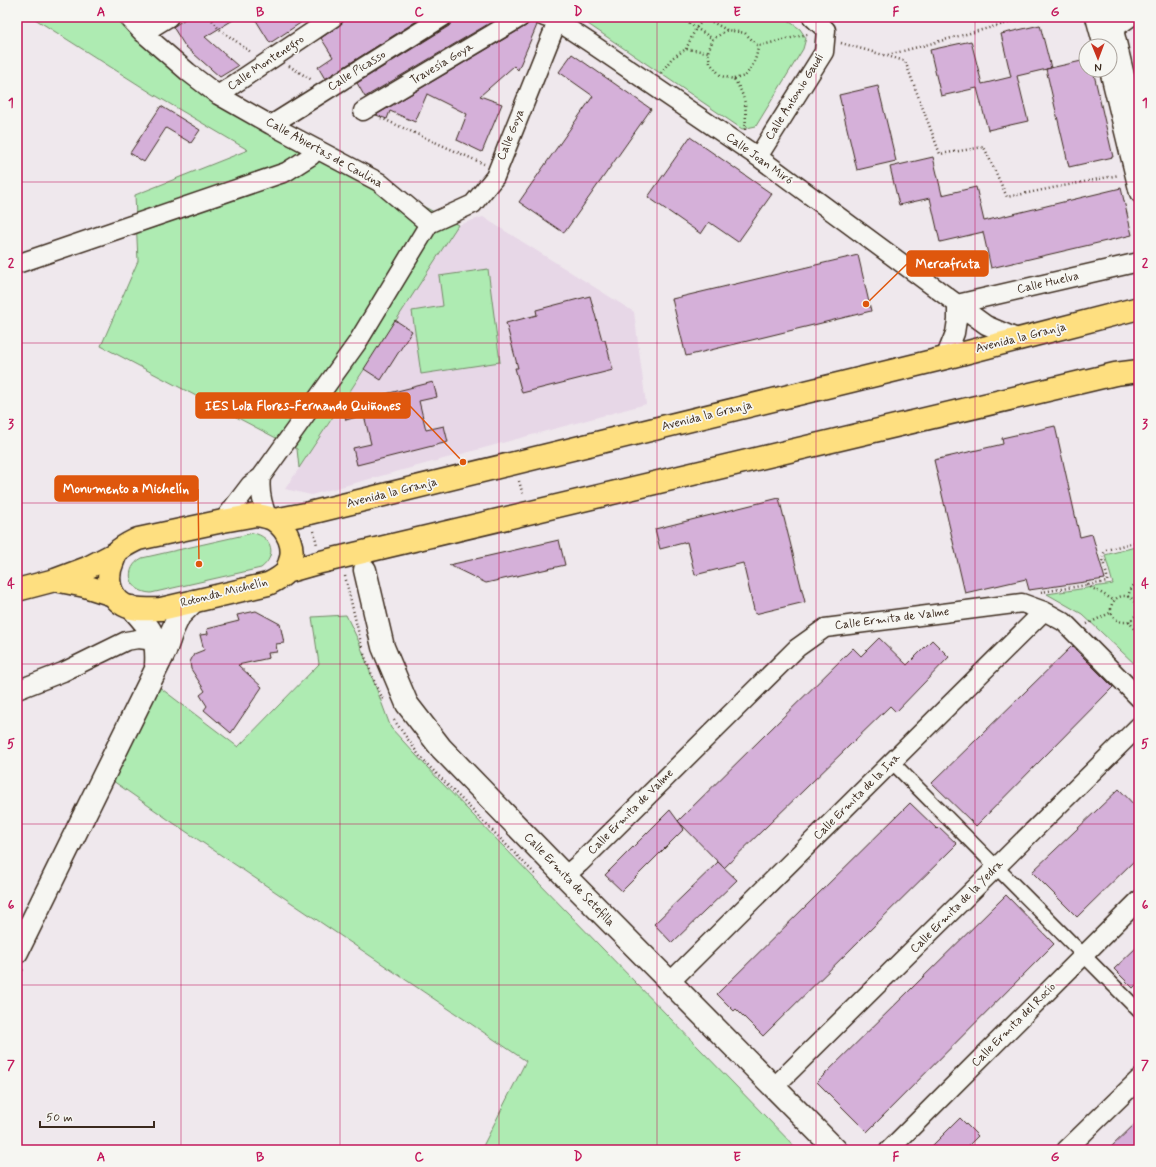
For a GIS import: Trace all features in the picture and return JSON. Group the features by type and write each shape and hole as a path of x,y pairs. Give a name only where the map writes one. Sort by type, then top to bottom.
{"main road":[{"name":"Avenida la Granja","path":"271,519 310,513 945,358 1139,308"},
{"path":"286,572 331,559 1115,374 1139,371"},
{"path":"17,590 55,580 87,568 116,553 125,545 138,539 222,521 256,516 271,519 282,527 289,536 292,546 292,558 286,572"},
{"path":"113,595 109,575 116,553"},
{"name":"Rotonda Michelín","path":"55,580 85,586 113,595 134,611 144,609 161,609 268,584 278,579 286,572"}],"street":[{"name":"Calle Abiertas de Caulina","path":"128,17 143,33 188,72 218,95 379,182 430,224"},
{"path":"143,33 169,17"},
{"name":"Calle Montenegro","path":"218,95 334,17"},
{"name":"Calle Picasso","path":"271,124 443,17"},
{"name":"Travesía Goya","path":"363,111 521,17"},
{"path":"812,17 826,34"},
{"path":"1095,17 1101,38"},
{"path":"1135,17 1113,24 1136,110 1139,134"},
{"name":"Calle Joan Miró","path":"553,18 751,152 986,325 1019,339"},
{"name":"Calle Goya","path":"430,224 473,204 494,177 553,18"},
{"name":"Calle Antonio Gaudí","path":"751,152 824,52 826,34"},
{"path":"1110,78 1139,193"},
{"path":"17,264 286,172 312,156 317,149"},
{"path":"222,521 250,485 261,477 357,343 430,224"},
{"name":"Calle Huelva","path":"957,304 1139,262"},
{"path":"945,358 955,333 958,320 957,304"},
{"path":"261,477 260,488 263,506 271,519"},
{"path":"331,559 356,562 364,570 378,548"},
{"name":"Calle Ermita de Setefilla","path":"364,570 383,647 407,704 442,748 565,876 836,1150"},
{"path":"20,960 156,667 165,651 172,630 179,616 194,601"},
{"name":"Calle Ermita de Valme","path":"565,876 580,863 797,648 825,628 1022,604 1064,622 1139,698"},
{"name":"Calle Ermita de la Ina","path":"670,982 892,762 1039,610"},
{"path":"134,611 151,630 156,642 156,667"},
{"path":"126,641 131,635 134,611"},
{"path":"17,690 62,672 126,641 138,639 156,642"},
{"name":"Calle Ermita de la Yedra","path":"774,1087 1139,726"},
{"path":"892,762 1139,1011"},
{"name":"Calle Ermita del Rocío","path":"889,1150 1139,900"},
{"path":"1066,1150 1139,1079"}],"path":[{"path":"210,17 218,28 265,63"},
{"path":"679,17 713,38"},
{"path":"652,85 672,58 686,49 696,28 705,17 727,30 746,33 758,46 758,54 754,65 745,76 734,79 721,76 710,63 708,52 713,38 727,30"},
{"path":"886,56 1030,17"},
{"path":"758,46 826,34 886,56 905,61 940,154 984,147 1007,197 1134,172"},
{"path":"686,49 708,52"},
{"path":"734,79 741,90 746,111 751,152"},
{"path":"515,463 528,513"},
{"path":"310,513 331,559"},
{"path":"1039,610 1041,592 1107,582 1108,577 1102,557 1103,553 1106,550 1139,541"},
{"path":"1128,597 1130,590 1139,580"},
{"path":"1087,585 1115,601"},
{"path":"1121,597 1128,597 1134,601 1138,611 1134,618 1129,621 1122,622 1116,619 1112,612 1112,605 1121,597"},
{"path":"1076,634 1086,625 1112,612"},
{"path":"1129,621 1134,630 1139,632"},
{"path":"17,981 20,960"}],"shaded area":[{"path":"483,217 634,312 646,404 311,495 285,489 342,405 458,225"}],"green space":[{"path":"32,17 120,17 199,85 458,225 299,468 297,449 101,346 138,261 135,195 248,150 153,94"},
{"path":"579,17 783,17 800,29 806,38 803,49 756,126 742,129"},
{"path":"488,269 500,362 421,374 412,311 443,306 439,276"},
{"path":"253,533 265,538 269,543 271,553 266,563 261,568 151,593 143,592 137,589 133,584 130,573 136,562 142,558"},
{"path":"1139,546 1139,668 1082,614 1047,594 1113,584 1105,555"},
{"path":"346,615 359,642 391,728 439,780 798,1150 481,1150 526,1061 103,774 150,680 238,747 319,664 312,617"}],"building":[{"path":"188,17 238,17 205,37 238,66 220,77 185,46 173,27"},
{"path":"254,17 315,17 310,21 308,18 270,43"},
{"path":"344,17 423,17 325,79 318,67 333,57 321,38 340,25 344,21"},
{"path":"453,17 500,17 365,97 357,83 449,26"},
{"path":"531,18 537,25 518,70 514,66 480,96 502,104 482,152 457,140 467,114 427,94 415,122 390,111 387,119 376,115 526,26 530,22"},
{"path":"1040,25 1051,68 1017,76 1028,121 988,130 977,88 941,96 930,50 971,41 982,84 1011,77 1001,34"},
{"path":"572,54 651,109 564,233 519,202 593,96 559,72"},
{"path":"1078,62 1078,78 1095,78 1113,157 1069,167 1046,69"},
{"path":"878,86 896,161 857,170 839,95"},
{"path":"161,106 200,130 191,143 166,128 144,162 130,153"},
{"path":"690,137 772,194 738,242 709,222 701,234 648,197"},
{"path":"933,157 942,195 976,187 984,221 1121,188 1132,235 991,268 983,232 940,242 930,198 899,205 890,167"},
{"path":"858,255 871,311 686,356 672,299"},
{"path":"590,296 602,340 605,340 613,370 522,393 515,368 518,368 506,323 537,315 536,310"},
{"path":"395,320 412,331 381,380 364,369"},
{"path":"433,382 437,397 419,401 426,430 444,426 448,442 357,465 353,448 371,444 364,415 346,420 342,405"},
{"path":"1055,426 1080,537 1092,534 1105,579 1029,590 1026,579 965,593 934,460 1003,444 1002,438"},
{"path":"779,498 805,602 755,614 743,563 695,575 687,542 660,549 655,529"},
{"path":"559,540 565,565 486,583 449,565"},
{"path":"256,611 280,624 284,643 276,644 277,652 268,653 269,658 238,665 262,687 231,733 204,710 207,706 200,695 205,691 191,669 190,662 194,654 204,650 200,635 208,634 207,629 239,621 237,615"},
{"path":"879,638 907,665 932,640 949,657 896,712 890,706 724,868 678,821 853,648 861,656"},
{"path":"1072,646 1113,687 976,826 932,783"},
{"path":"1119,789 1139,810 1139,856 1077,917 1032,872"},
{"path":"910,803 937,829 939,827 957,844 763,1036 736,1009 734,1011 717,994"},
{"path":"670,810 684,829 622,891 605,875"},
{"path":"718,862 737,880 672,943 654,924"},
{"path":"1006,895 1054,944 867,1132 817,1082"},
{"path":"1139,945 1139,982 1133,988 1114,969"},
{"path":"960,1118 978,1136 964,1150 928,1150"},
{"path":"1139,1120 1139,1150 1108,1150"}],"place":[{"name":"Mercafruta","path":"866,304"},
{"name":"IES Lola Flores-Fernando Quiñones","path":"463,462"},
{"name":"Monumento a Michelín","path":"199,564"}]}
